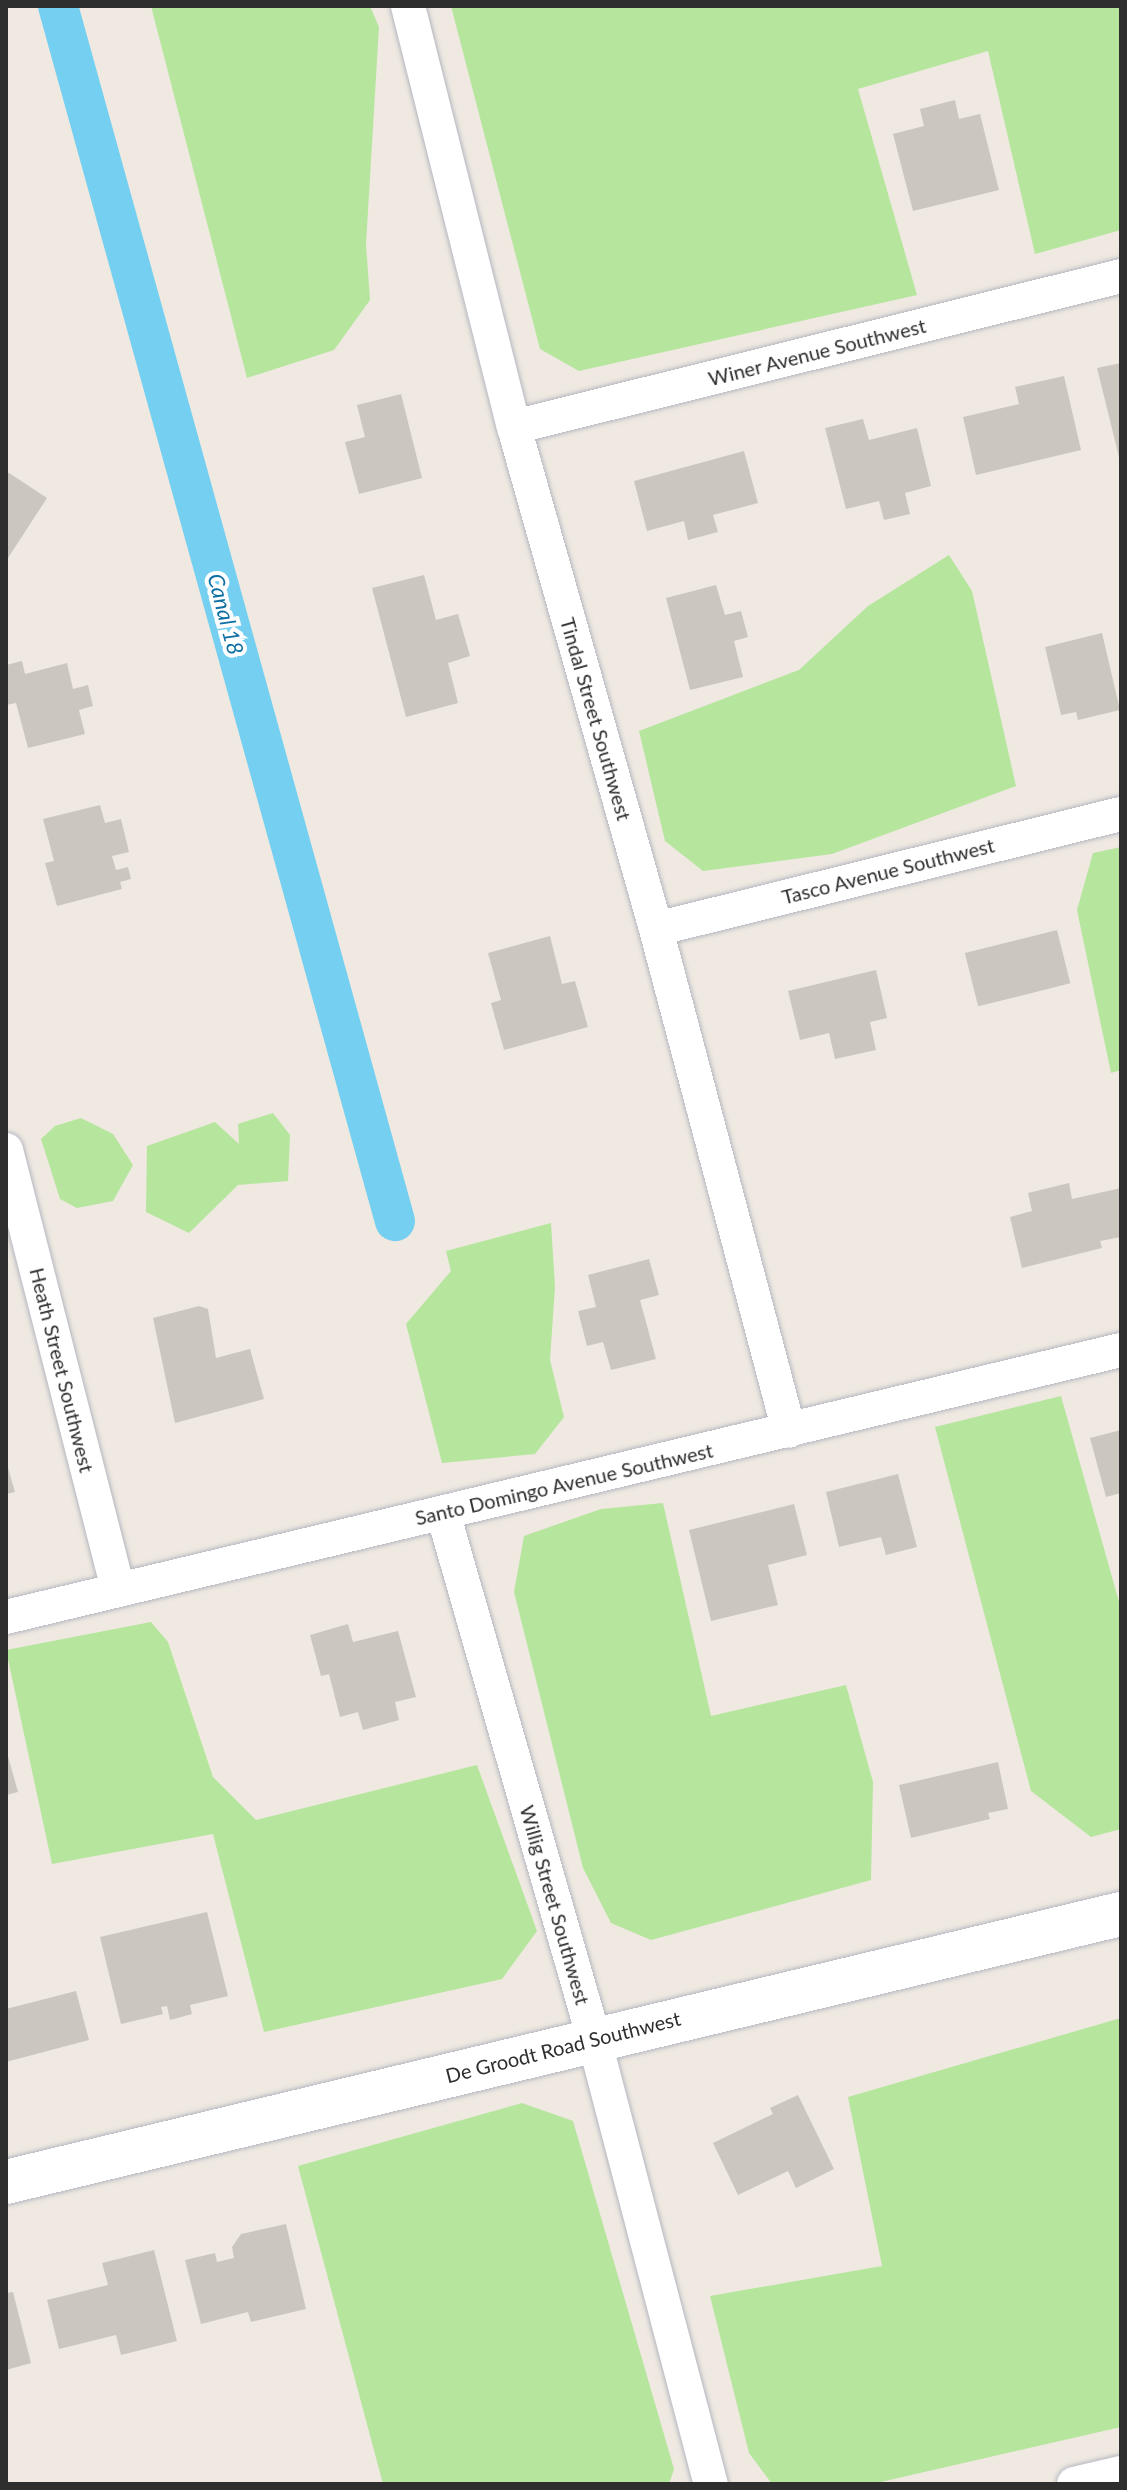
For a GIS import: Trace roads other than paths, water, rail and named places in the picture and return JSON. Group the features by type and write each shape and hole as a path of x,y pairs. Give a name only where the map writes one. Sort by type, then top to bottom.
{"street":[{"name":"Tindal Street Southwest","path":"408,6 514,427 656,929 789,1431"},
{"name":"Winer Avenue Southwest","path":"514,427 1121,276"},
{"name":"Tasco Avenue Southwest","path":"656,929 1121,814"},
{"name":"Heath Street Southwest","path":"6,1150 118,1590"},
{"name":"Santo Domingo Avenue Southwest","path":"6,1617 1121,1350"},
{"name":"Willig Street Southwest","path":"443,1513 594,2039 711,2484"},
{"name":"De Groodt Road Southwest","path":"6,2182 1121,1914"},
{"path":"1074,2484 1121,2473"}],"waterway":[{"name":"Canal 18","path":"58,6 395,1221"}]}
